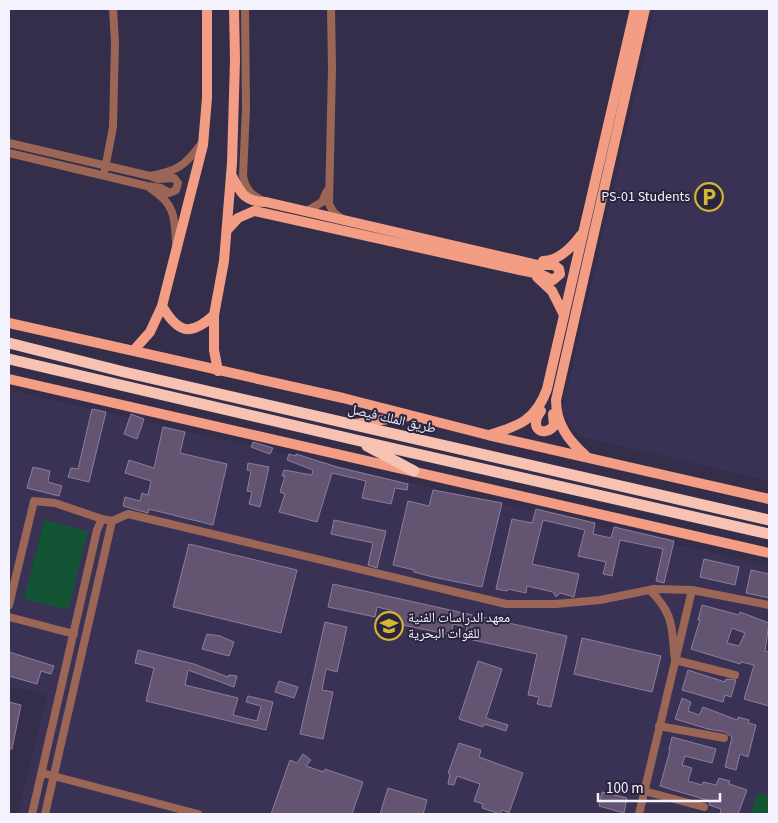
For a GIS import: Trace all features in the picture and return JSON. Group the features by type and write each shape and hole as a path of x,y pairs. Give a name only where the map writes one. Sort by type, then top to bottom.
{"highway":[{"name":"طريق الملك فيصل","path":"9,343 124,372 769,520"},
{"name":"طريق الملك فيصل","path":"9,359 769,534"},
{"path":"356,440 414,471"}],"main road":[{"path":"134,350 150,332 162,306 203,142 207,98 207,9"},
{"path":"218,371 214,350 214,315 218,301 232,174 235,60 234,9"},
{"path":"588,458 576,447 561,426 552,390 564,316 635,9"},
{"path":"488,435 514,427 528,419 552,390 645,9"},
{"path":"232,174 239,189 249,199 256,202 266,202 307,211 521,265 547,285 556,296 564,316"},
{"path":"227,230 238,218 254,211 521,265 556,258 572,247 583,232"},
{"path":"162,306 176,325 188,330 196,329 214,315"},
{"path":"9,323 134,350 414,415 488,435 769,499"},
{"path":"9,379 769,553"},
{"path":"350,424 414,415"}],"street":[{"path":"104,176 113,127 115,42 113,9"},
{"path":"245,9 246,74 243,176 244,184 254,196 266,202"},
{"path":"331,9 332,68 328,189 329,204 334,213 343,220"},
{"path":"150,176 166,173 182,166 203,142"},
{"path":"9,143 106,165 150,176 158,180 174,178 178,187 173,193 169,193 162,188 9,153"},
{"path":"147,186 150,176"},
{"path":"147,186 161,194 171,209 175,222 176,253"},
{"path":"307,211 322,202 328,189"},
{"path":"9,604 34,501 55,503 112,521 128,514 506,604 556,604 600,600 650,590 692,590 769,605"},
{"path":"32,814 97,530 102,519"},
{"path":"45,814 112,521"},
{"path":"650,590 663,603 670,618 675,660"},
{"path":"638,814 692,590"},
{"path":"9,617 74,634"},
{"path":"675,660 735,675"},
{"path":"659,726 724,738"},
{"path":"42,773 198,814"},
{"path":"644,791 704,807"}],"shaded area":[{"path":"655,9 769,9 769,481 579,436 562,411"},
{"name":"معهد الدراسات الفنية للقوات البحرية","path":"9,390 769,566 769,814 18,814 47,695 9,686"}],"green space":[{"path":"44,520 88,531 68,610 24,599"},
{"path":"757,793 769,796 769,814 751,814"}],"building":[{"path":"92,409 106,412 89,482 68,477 71,468 78,469"},
{"path":"131,414 144,419 137,439 124,434"},
{"path":"163,427 185,432 180,453 227,464 213,525 149,509 148,513 123,506 125,497 140,501 142,493 148,495 151,481 125,473 129,460 154,468"},
{"path":"253,442 273,448 270,454 251,447"},
{"path":"289,454 296,456 296,454 337,467 408,484 407,490 395,488 391,504 362,498 366,481 332,473 317,522 279,512 285,494 280,492 285,476 282,476 284,470 312,475 313,470 287,460"},
{"path":"248,463 269,467 260,507 249,504 252,492 247,491 251,471 247,470"},
{"path":"33,467 50,471 48,482 62,486 59,496 27,488"},
{"path":"433,490 502,503 482,587 433,577 393,565 408,501 429,506"},
{"path":"536,509 595,523 593,534 611,538 614,527 674,541 664,583 656,581 663,549 620,540 612,576 603,574 606,562 578,556 585,530 543,520 532,564 579,574 574,597 560,593 556,597 553,592 527,586 526,593 508,589 507,591 496,589 512,519 532,523"},
{"path":"334,520 386,531 377,568 368,565 373,543 331,534"},
{"path":"189,544 297,570 281,633 173,607"},
{"path":"704,559 739,567 735,585 700,577"},
{"path":"751,570 769,574 769,598 746,593"},
{"path":"333,584 567,636 551,707 537,704 539,697 528,695 537,654 464,638 467,627 453,624 451,635 388,622 390,610 377,607 375,617 328,607"},
{"path":"702,605 739,615 740,612 769,623 765,651 769,652 769,706 744,699 754,665 741,662 740,664 691,649 700,620 698,620","holes":["732,628 745,633 739,646 727,643"]},
{"path":"325,622 347,627 337,672 326,669 322,690 333,692 323,739 300,734"},
{"path":"207,634 220,636 234,642 229,656 202,649"},
{"path":"582,638 661,656 652,692 574,674"},
{"path":"138,650 194,664 228,677 229,675 237,676 234,687 188,670 185,685 238,698 233,715 257,721 261,706 246,702 248,696 273,702 266,730 146,701 154,668 135,663"},
{"path":"9,652 54,666 51,674 41,671 37,684 9,676"},
{"path":"478,661 502,669 486,718 508,725 506,731 484,724 483,727 459,719"},
{"path":"688,670 725,682 726,679 736,680 731,697 725,695 723,702 682,690"},
{"path":"279,681 298,687 294,698 275,692"},
{"path":"682,698 691,702 688,711 699,715 703,707 737,720 738,717 749,720 748,723 756,725 748,757 740,754 736,770 725,767 732,737 725,732 675,719"},
{"path":"9,702 21,705 12,749 9,749"},
{"path":"672,737 716,749 712,763 685,756 682,765 692,768 688,781 702,785 703,782 716,785 719,778 730,781 729,784 747,790 738,814 720,814 721,809 709,805 710,801 660,786"},
{"path":"459,743 481,750 479,757 523,773 509,813 502,810 500,814 482,808 483,804 474,801 480,784 457,776 454,785 448,784 450,774 448,773"},
{"path":"303,754 311,760 306,766 324,772 325,769 363,782 352,814 271,814 290,760 297,763"},
{"path":"388,788 427,800 423,814 380,814"},
{"path":"602,792 627,798 624,813 599,806"}],"place":[{"name":"PS-01 Students","path":"709,197"},
{"name":"معهد الدراسات الفنية للقوات البحرية","path":"389,626"}]}
